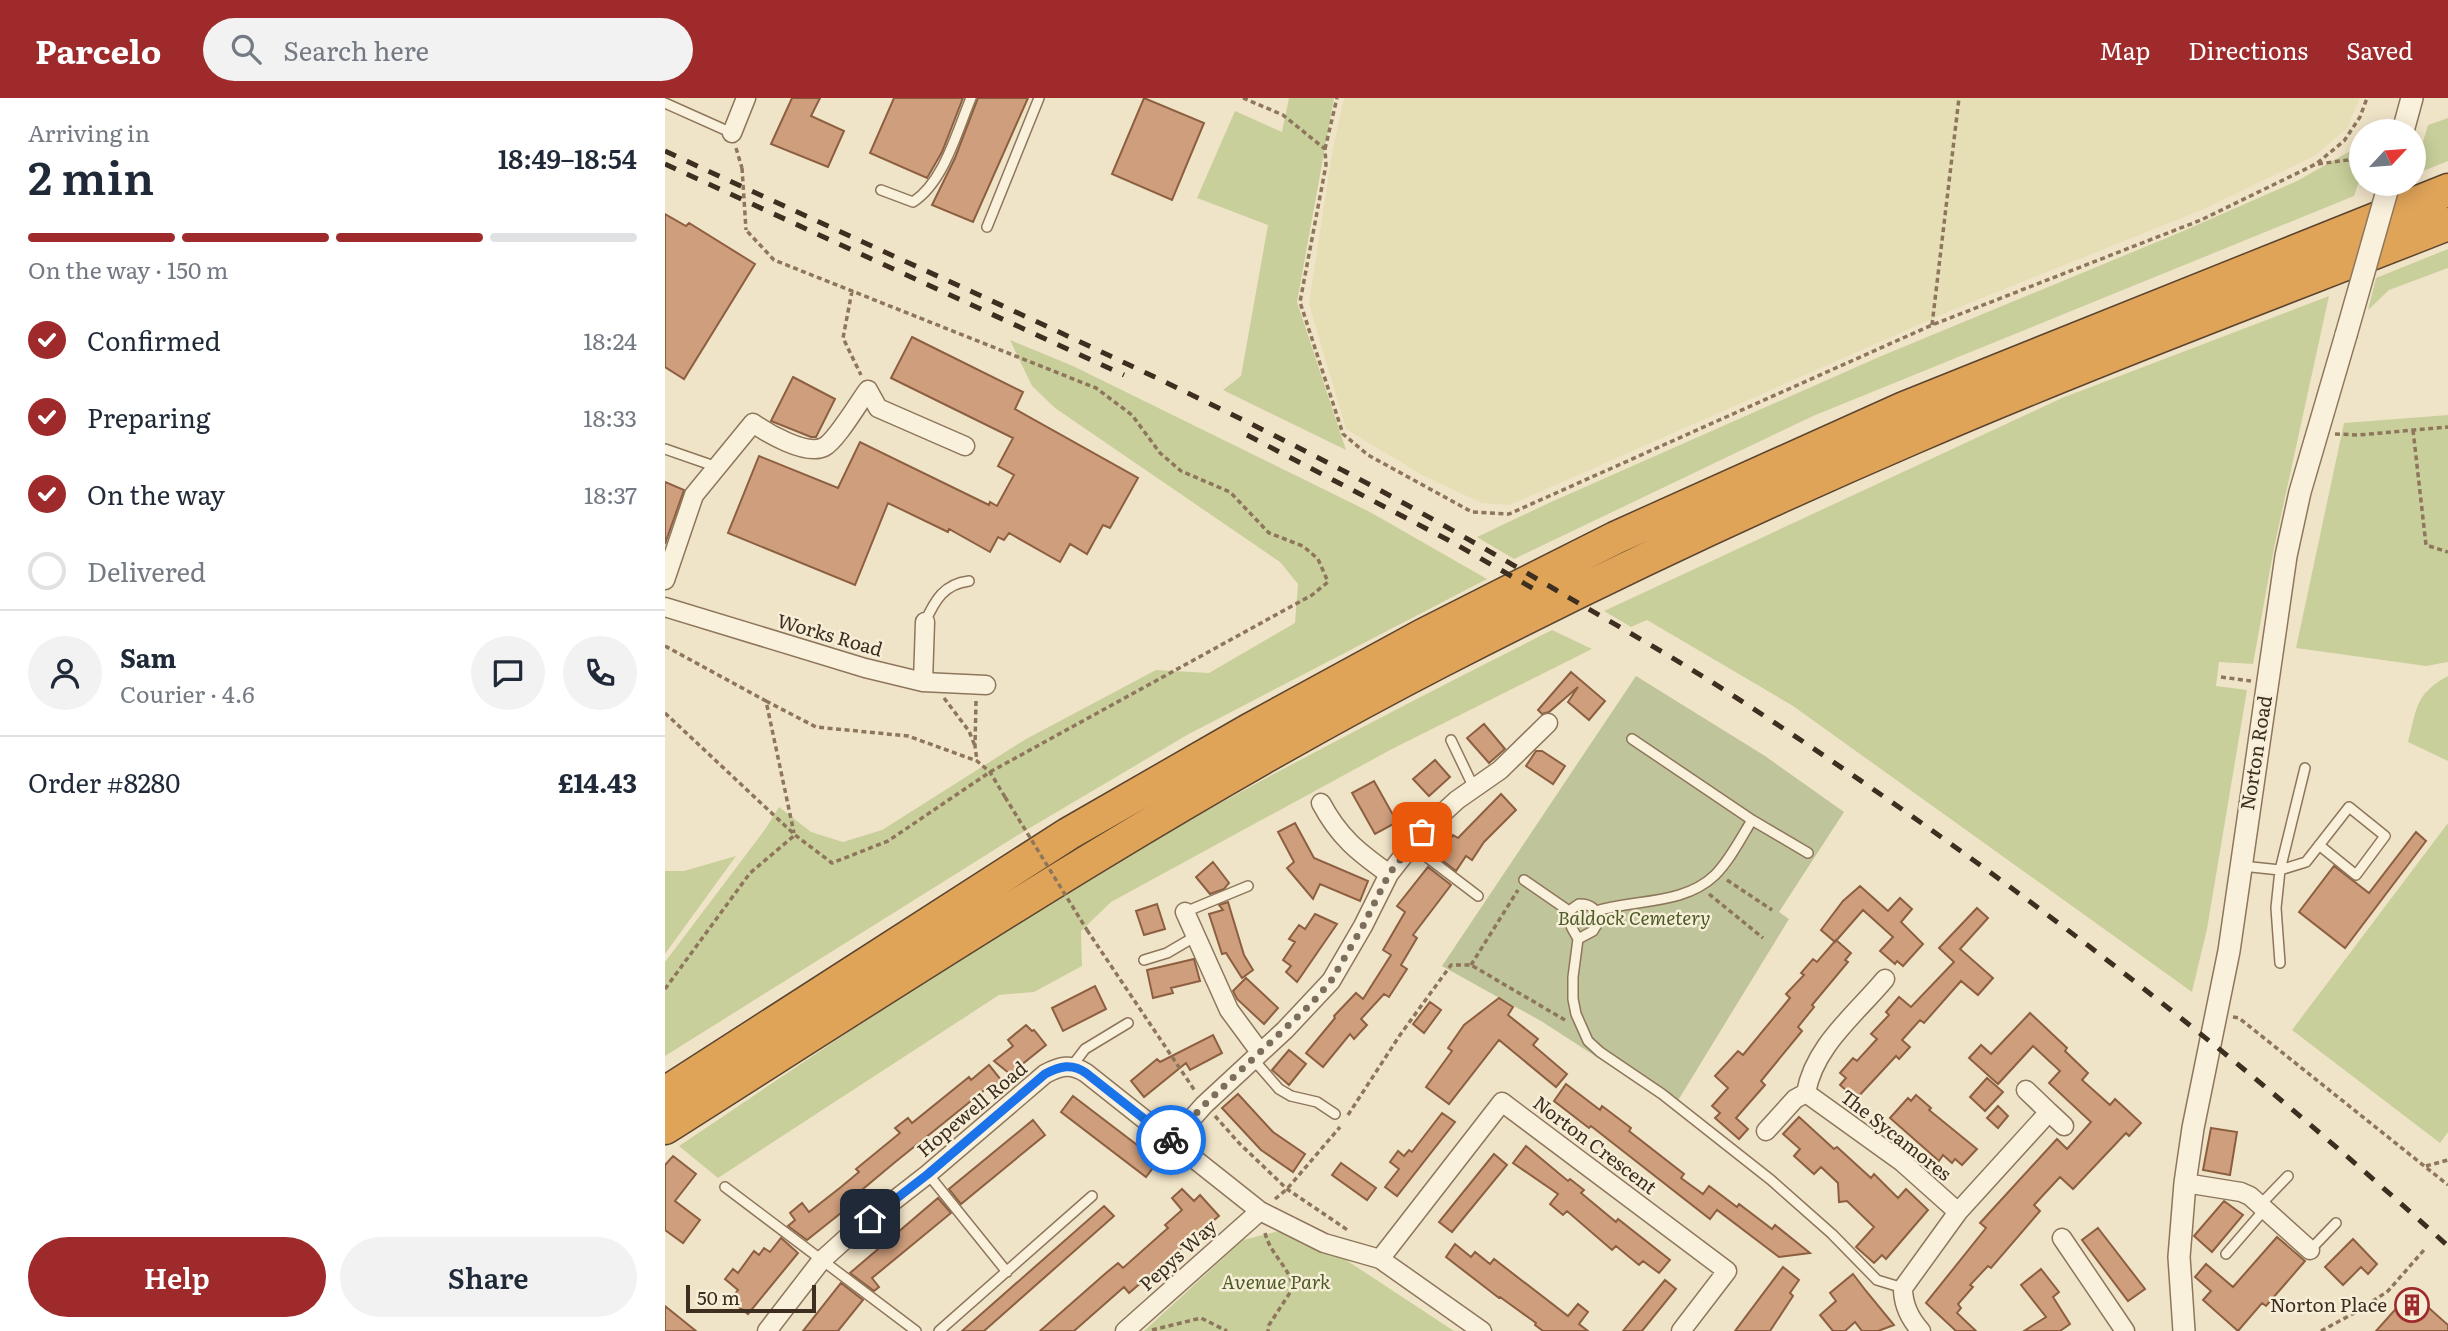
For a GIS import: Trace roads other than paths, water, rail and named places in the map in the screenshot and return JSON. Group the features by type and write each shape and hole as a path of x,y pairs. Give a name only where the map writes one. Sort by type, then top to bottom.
{"highway":[{"path":"665,1093 1068,834 1353,673 1615,538 1904,408 2448,190"},
{"path":"665,1128 1084,862 1266,756 1439,662 1626,569 1916,437 2448,224"}],"street":[{"path":"731,133 746,98"},
{"path":"2406,119 2412,98"},
{"name":"Norton Road","path":"2184,1331 2179,1257 2185,1183 2242,866 2286,556 2300,492 2386,196"},
{"path":"665,580 694,495 753,423 766,432 799,446 823,448 832,440 868,390 878,408 965,446"},
{"name":"Works Road","path":"665,607 865,668 927,682 981,685"},
{"path":"925,622 927,682"},
{"path":"1172,1141 1204,1105 1311,1004 1331,981 1389,874 1411,845 1448,808 1500,771 1548,723"},
{"path":"1321,803 1342,837 1357,852 1389,874"},
{"path":"1185,912 1229,1010 1256,1056"},
{"path":"1766,1131 1795,1099 1806,1093 1809,1076 1826,1046 1885,979"},
{"name":"Hopewell Road","path":"768,1331 821,1261 851,1234 928,1174 1045,1074 1061,1066 1072,1066"},
{"path":"1072,1066 1086,1073 1260,1210 1324,1243 1380,1259 1482,1331"},
{"path":"2026,1090 2064,1126"},
{"name":"The Sycamores","path":"1806,1093 1902,1162 1958,1212"},
{"name":"Norton Crescent","path":"1380,1259 1502,1102 1727,1271 1681,1331"},
{"path":"1921,1331 1907,1311 1903,1288 1958,1212 2049,1112"},
{"path":"2185,1183 2241,1192 2310,1250"},
{"name":"Pepys Way","path":"1125,1331 1260,1210"},
{"path":"2062,1238 2125,1331"}],"lane":[{"path":"881,190 913,202 924,195 935,182 971,98"},
{"path":"987,227 1039,98"},
{"path":"665,103 731,133"},
{"path":"665,449 717,467"},
{"path":"925,622 944,590 954,583 969,581"},
{"path":"1632,739 1752,820 1808,852"},
{"path":"1451,740 1474,789"},
{"path":"2280,963 2276,908 2280,870 2305,768"},
{"path":"2242,866 2280,870 2306,862 2319,845 2349,807 2385,836 2356,875 2319,845"},
{"path":"1596,911 1685,893 1699,886 1717,873 1752,820"},
{"path":"1411,845 1478,896"},
{"path":"1524,880 1569,911"},
{"path":"1185,912 1248,886"},
{"path":"1569,911 1579,904 1591,906 1596,911 1599,921 1597,927 1578,939"},
{"path":"1569,911 1570,926 1578,939 1573,999 1588,1041 1662,1094 1771,1180 1832,1234 1877,1280 1903,1288"},
{"path":"1144,960 1167,953 1196,936"},
{"path":"1072,1066 1085,1049 1128,1023"},
{"path":"1256,1056 1279,1089 1291,1096 1317,1102 1335,1114"},
{"path":"928,1174 1007,1272"},
{"path":"2226,1254 2288,1176"},
{"path":"725,1187 916,1331"},
{"path":"939,1331 1092,1196"},
{"path":"2310,1250 2336,1223"}],"railway":[{"path":"665,151 1176,387 1344,471 1699,674 1930,829 2108,961 2281,1100 2448,1246"},
{"path":"665,164 1124,375"},
{"path":"1247,435 1450,541 1534,589"}],"place":[{"name":"Norton Place","path":"2412,1305"}],"park label":[{"name":"Baldock Cemetery","path":"1634,918"},
{"name":"Avenue Park","path":"1276,1282"}]}
